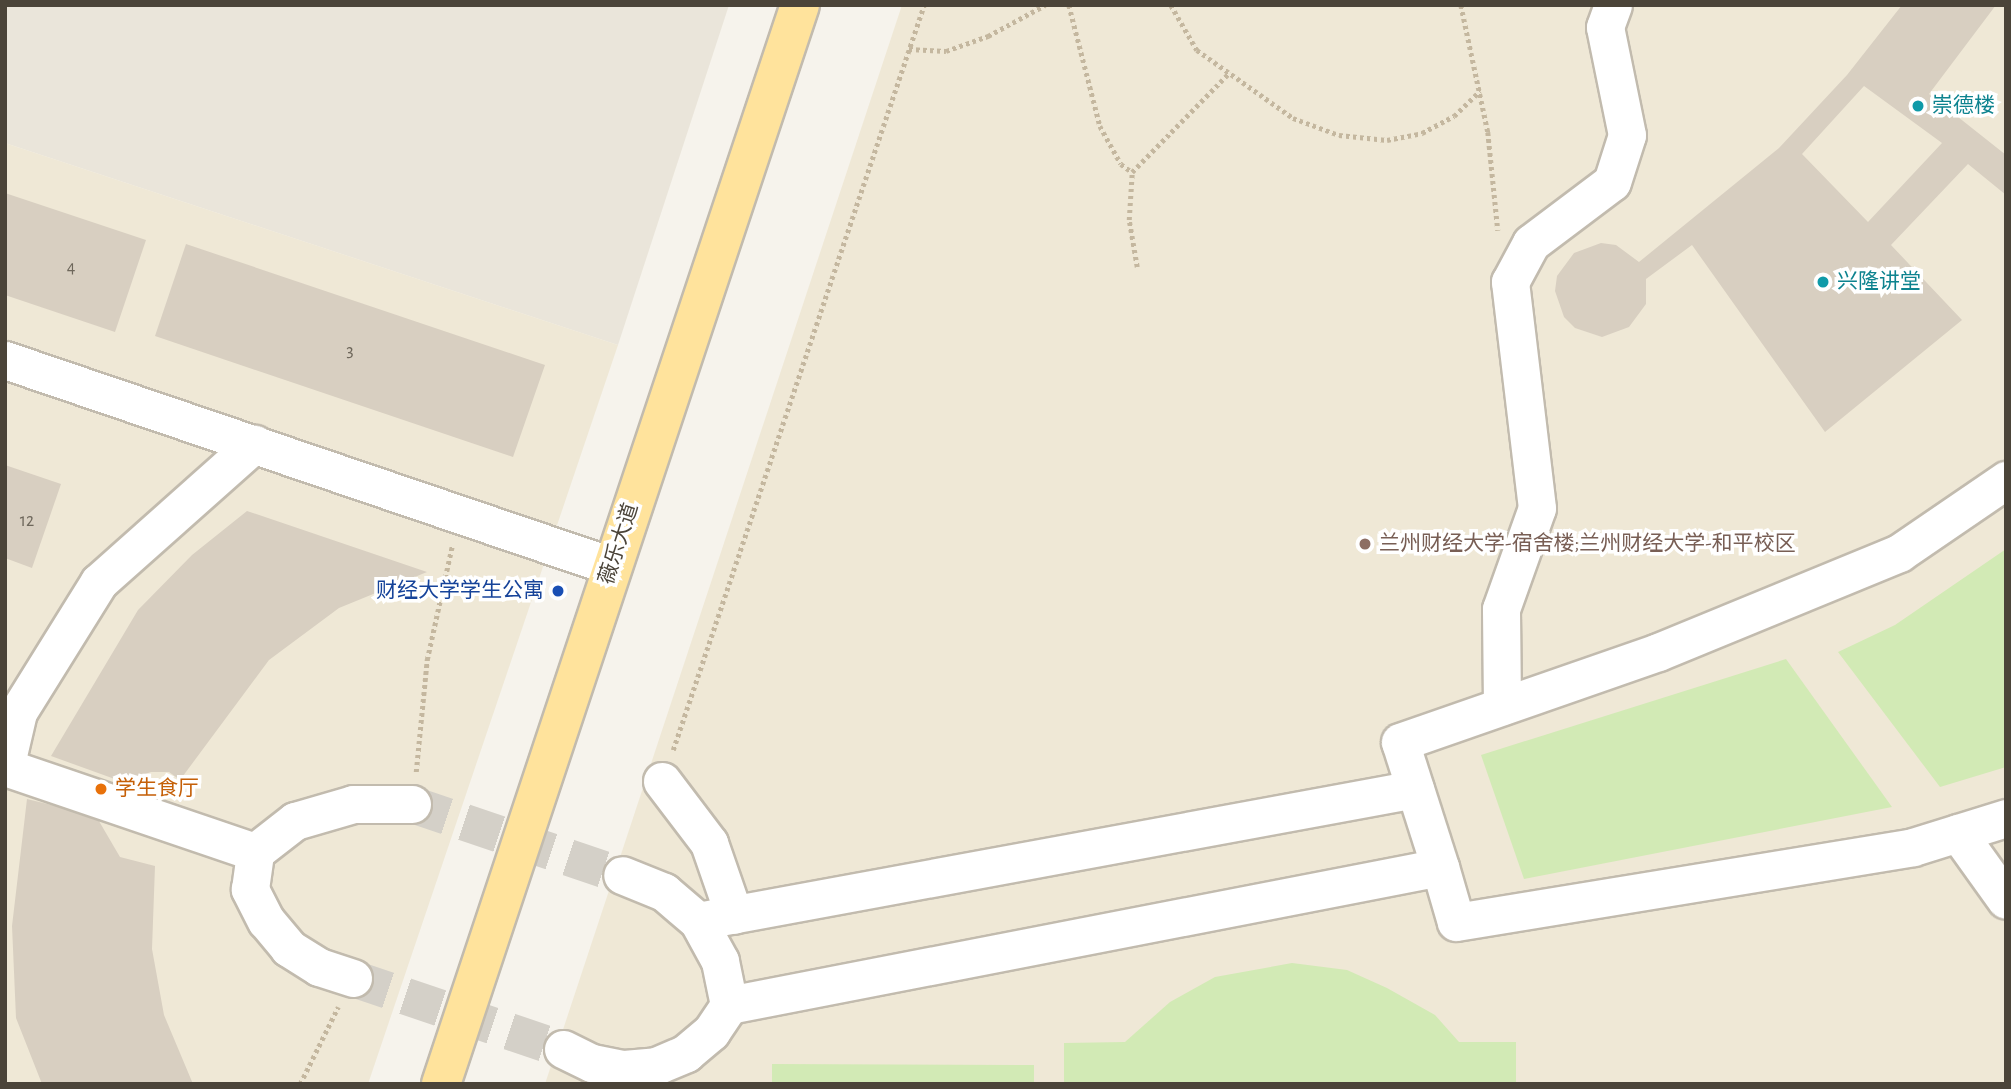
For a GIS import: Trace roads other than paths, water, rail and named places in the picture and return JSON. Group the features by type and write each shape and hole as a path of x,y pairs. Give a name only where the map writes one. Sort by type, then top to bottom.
{"main road":[{"name":"薇乐大道","path":"441,1084 611,566 800,5"}],"street":[{"path":"1502,706 1501,609 1537,508 1510,282 1531,243 1612,182 1627,135 1605,27 1613,5"},
{"path":"5,360 611,566"},
{"path":"254,444 99,582 18,712 5,768 255,852"},
{"path":"2006,480 1899,553 1658,652 1400,742 1457,922 1913,847 2006,818"},
{"path":"662,781 709,843 734,915"},
{"path":"698,921 870,892 1415,789"},
{"path":"353,978 319,967 299,954 265,921 250,889 255,852 295,821 353,804 412,804"},
{"path":"1958,833 2006,900"},
{"path":"729,1005 886,977 1440,867"},
{"path":"563,1049 592,1063 624,1069 656,1066 686,1053 711,1032 729,1005 720,961 698,921 664,892 622,875"}],"tunnel":[{"path":"412,804 622,875"},
{"path":"353,978 563,1049"}],"place":[{"name":"崇德楼","path":"1918,106"},
{"name":"兴隆讲堂","path":"1823,282"},
{"name":"兰州财经大学-宿舍楼;兰州财经大学-和平校区","path":"1365,544"},
{"name":"财经大学学生公寓","path":"558,591"},
{"name":"学生食厅","path":"101,789"}]}
